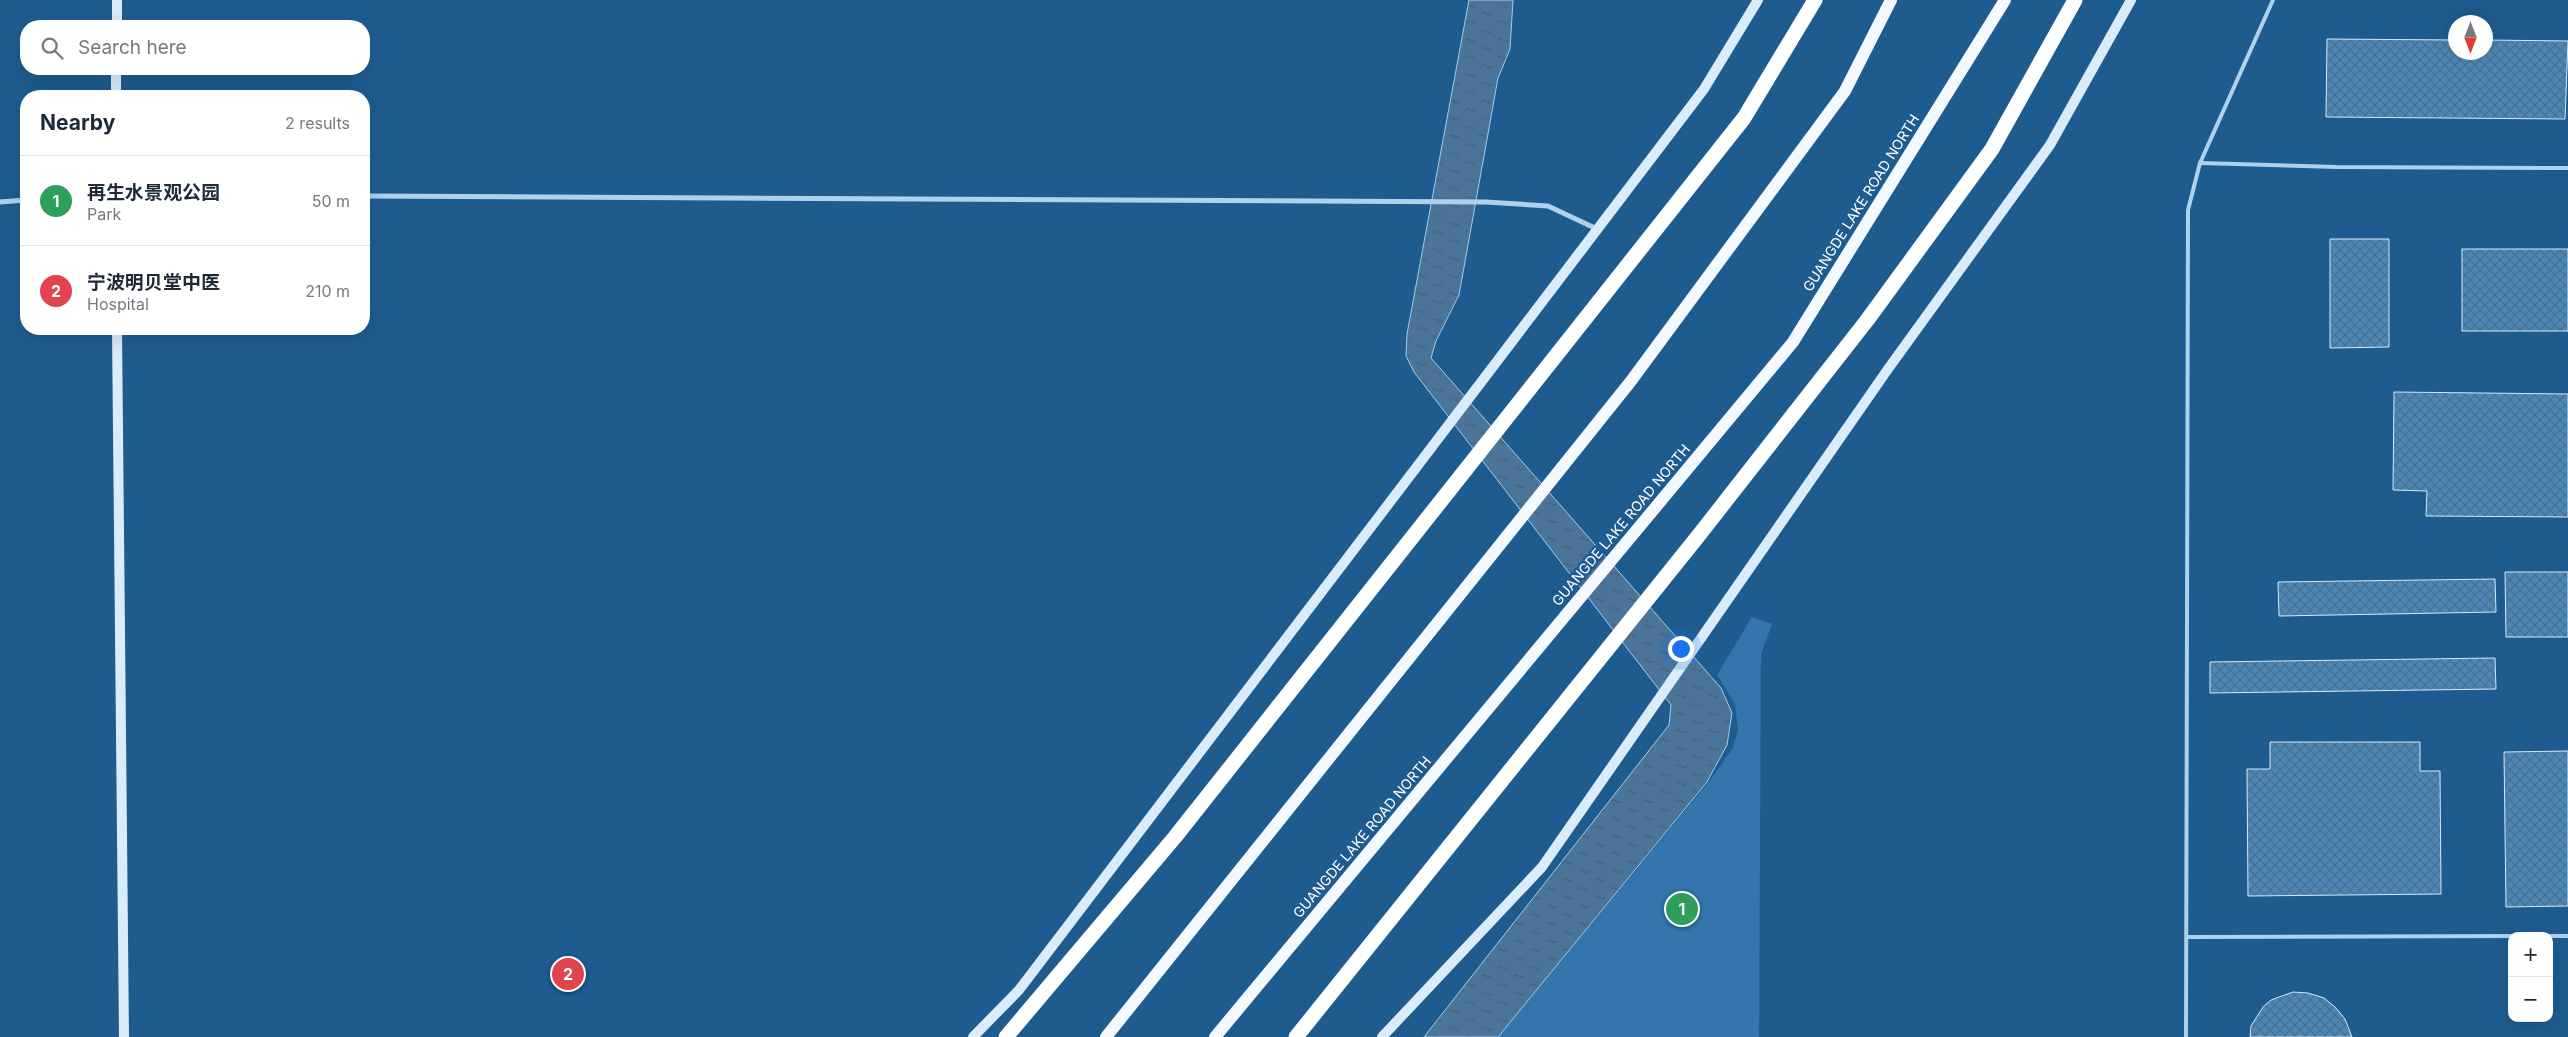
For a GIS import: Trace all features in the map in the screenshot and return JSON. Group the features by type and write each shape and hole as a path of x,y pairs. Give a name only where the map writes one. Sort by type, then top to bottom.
{"highway":[{"path":"1006,1037 1174,838 1744,118 1815,0"},
{"path":"1296,1037 1700,536 1868,319 1992,149 2075,0"}],"main road":[{"path":"1106,1037 1631,381 1845,91 1891,0"},
{"name":"GUANGDE LAKE ROAD NORTH","path":"1216,1037 1793,342 2005,0"}],"street":[{"path":"117,0 117,20"},
{"path":"973,1037 1019,990 1704,89 1758,0"},
{"path":"1382,1037 1542,867 1883,378 2050,145 2130,0"},
{"path":"116,75 116,90"},
{"path":"370,196 1395,200 1486,202 1548,206 1598,229"},
{"path":"0,202 20,200"},
{"path":"117,335 124,1037"}],"lane":[{"path":"2186,1037 2188,210 2200,163 2273,0"},
{"path":"2200,163 2336,167 2568,168"},
{"path":"2187,937 2508,936"},
{"path":"2553,936 2568,936"}],"shaded area":[{"path":"1752,617 1772,624 1761,654 1759,1037 1498,1037 1709,782 1733,748 1738,730 1735,704 1717,675"}],"water":[{"path":"1469,0 1513,0 1510,49 1498,78 1459,295 1436,341 1431,358 1721,688 1732,713 1727,745 1707,782 1498,1037 1424,1037 1669,725 1671,705 1414,372 1406,356 1407,334"}],"building":[{"path":"2327,39 2448,40 2448,60 2493,60 2493,40 2568,41 2565,119 2326,117"},
{"path":"2330,239 2389,239 2389,347 2330,348"},
{"path":"2462,249 2568,249 2568,331 2462,331"},
{"path":"2394,392 2568,394 2568,517 2426,516 2427,491 2393,490"},
{"path":"2505,572 2568,572 2568,637 2506,637"},
{"path":"2495,579 2496,612 2279,616 2278,582"},
{"path":"2495,658 2496,689 2210,693 2210,662"},
{"path":"2270,742 2420,742 2420,771 2440,771 2441,894 2248,896 2247,769 2270,769"},
{"path":"2568,751 2568,906 2506,907 2504,752"},
{"path":"2293,992 2308,993 2324,998 2345,1019 2352,1037 2250,1037 2251,1026 2263,1007 2271,1000"}],"place":[{"name":"再生水景观公园","path":"1682,909"},
{"name":"宁波明贝堂中医","path":"568,974"}]}
